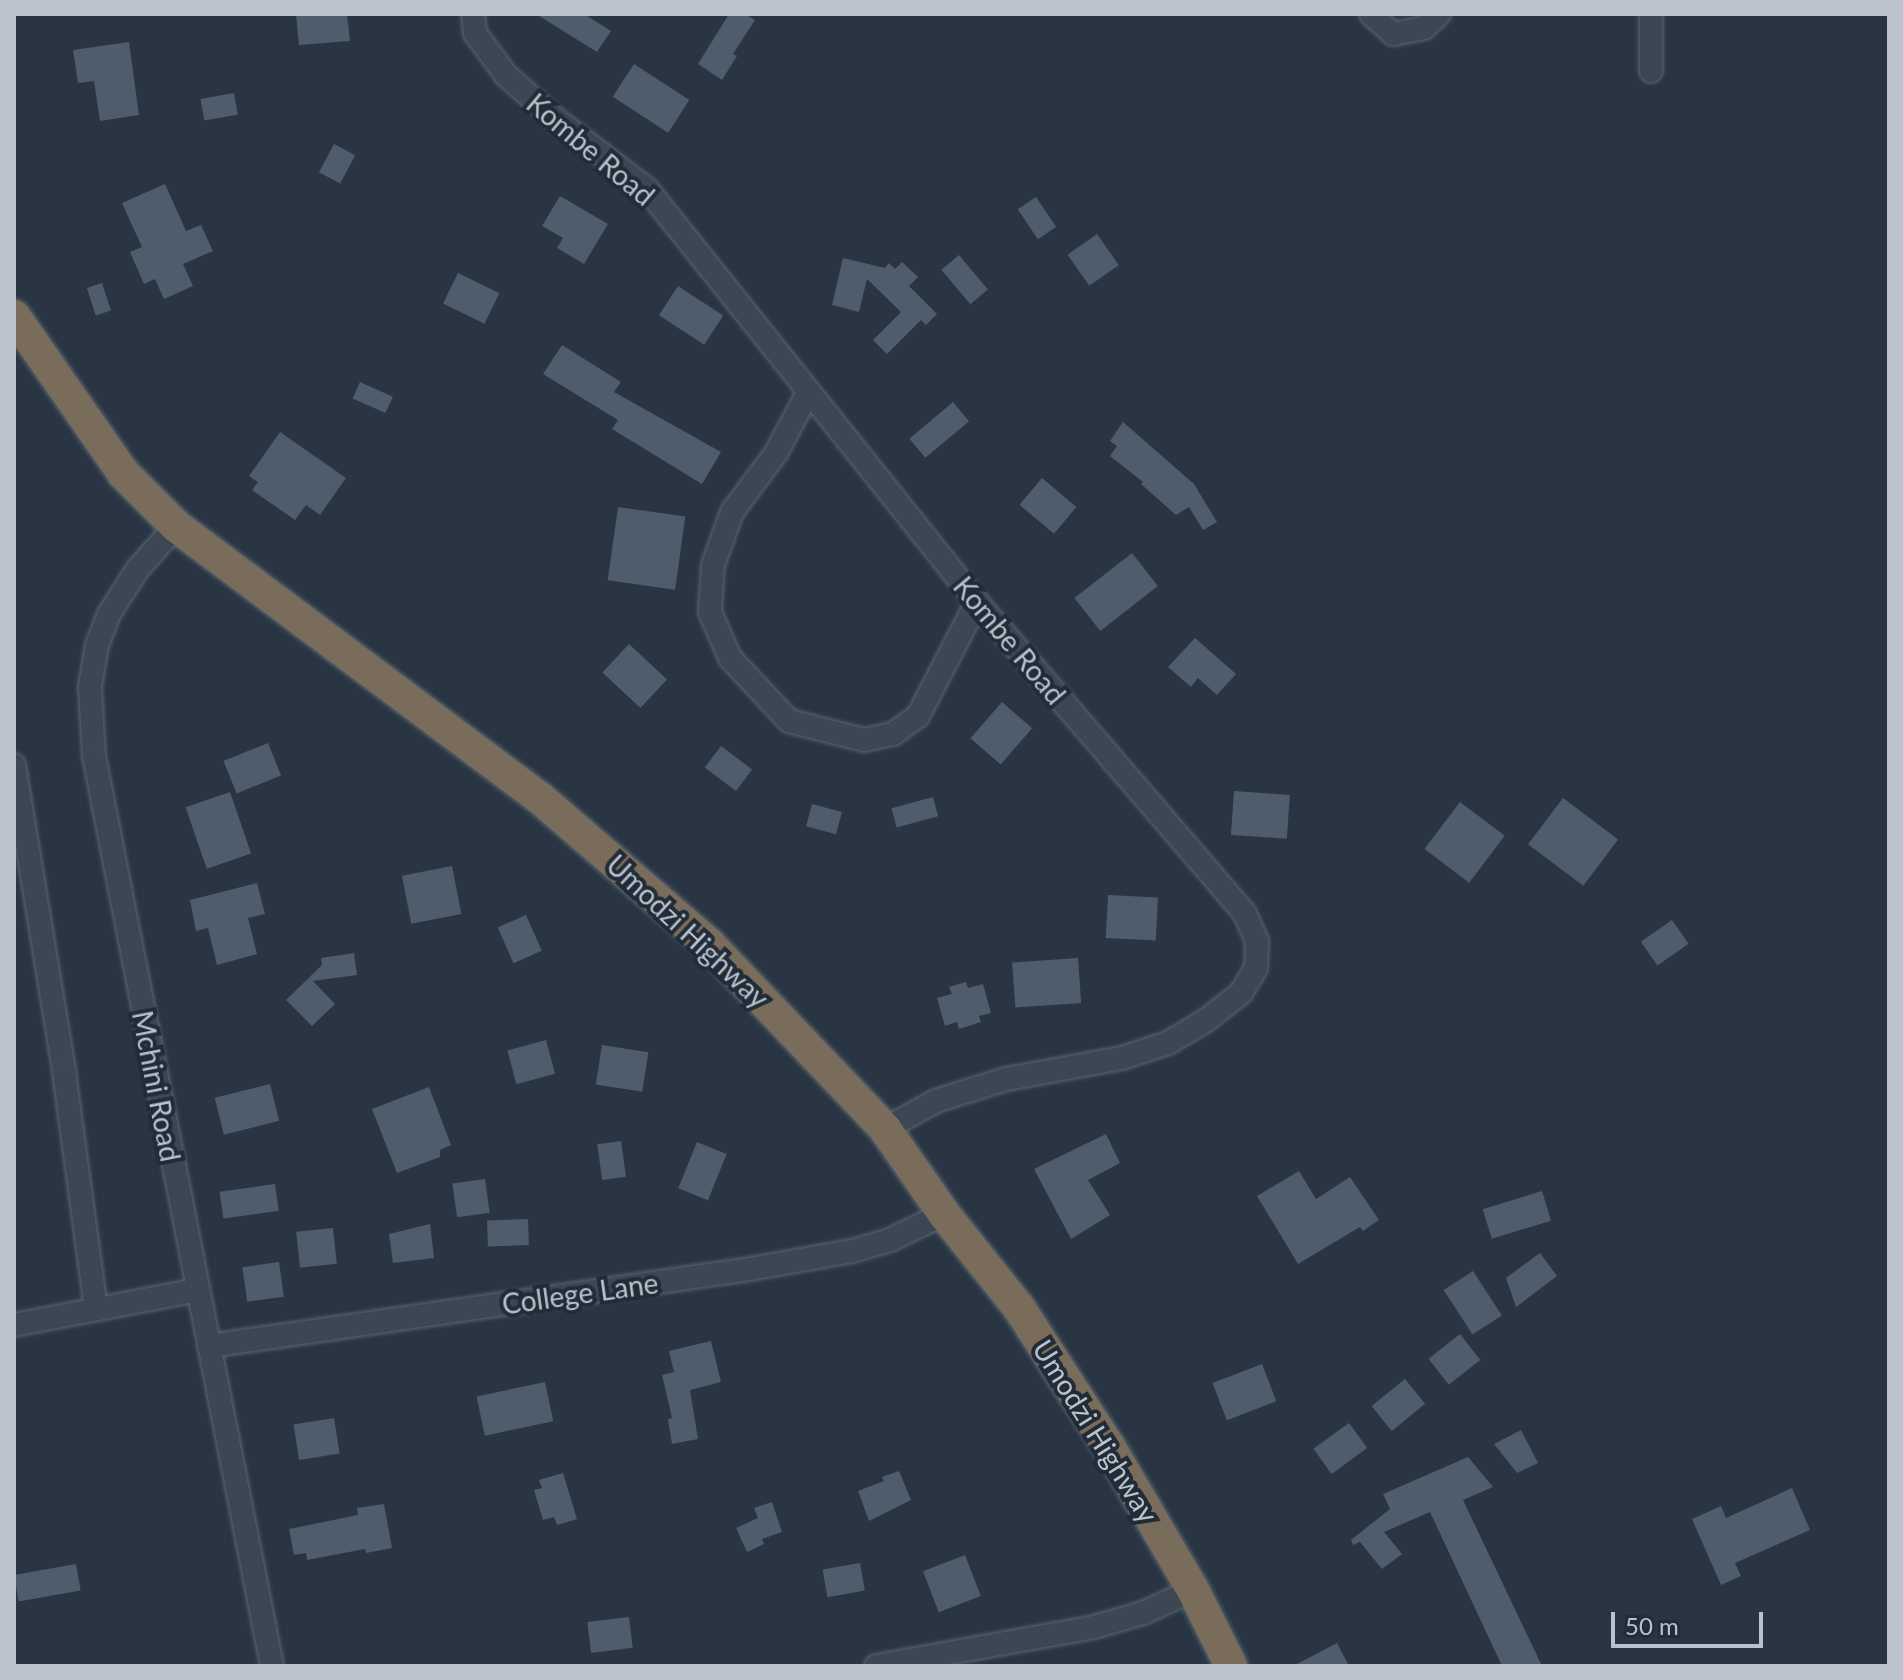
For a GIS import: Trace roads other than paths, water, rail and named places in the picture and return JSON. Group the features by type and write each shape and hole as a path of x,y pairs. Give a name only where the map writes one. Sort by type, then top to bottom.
{"highway":[{"name":"Umodzi Highway","path":"14,316 123,473 176,526 541,799 710,945 885,1129 944,1214 1027,1321 1110,1448 1193,1590 1231,1666"}],"street":[{"name":"Kombe Road","path":"473,14 475,33 506,75 553,117 647,189 977,602 1245,914 1257,941 1256,968 1241,993 1205,1021 1168,1043 1122,1058 992,1083 936,1101 885,1129"},
{"path":"1371,14 1393,34 1424,28 1439,14"},
{"path":"1651,14 1651,71"},
{"path":"808,393 776,453 732,512 713,565 710,612 730,658 789,721 864,740 893,734 918,716 977,602"},
{"name":"Mchini Road","path":"176,526 137,570 109,614 97,645 90,687 94,756 272,1666"},
{"path":"14,765 64,1072 96,1309"},
{"name":"College Lane","path":"209,1346 750,1269 852,1251 890,1240 944,1214"},
{"path":"14,1325 197,1290"},
{"path":"876,1666 1094,1627 1143,1613 1193,1590"}]}
